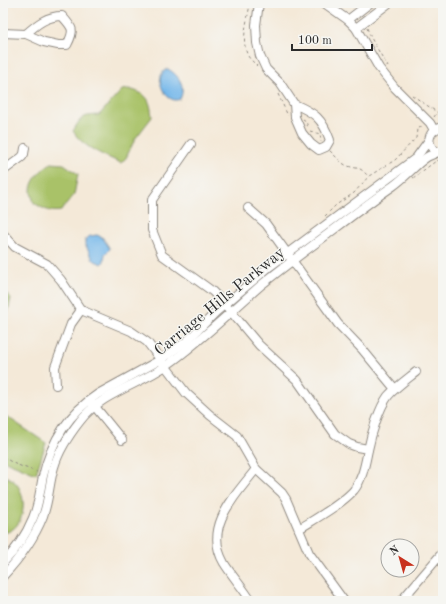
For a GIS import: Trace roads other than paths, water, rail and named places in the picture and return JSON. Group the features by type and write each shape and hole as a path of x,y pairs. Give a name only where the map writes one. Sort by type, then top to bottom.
{"street":[{"path":"259,3 256,25 257,42 260,56 266,69 280,83 294,104 295,117 302,133 311,144 319,150 326,147 330,140 325,125 312,113 294,104"},
{"path":"324,3 348,20 356,28 379,68 395,88 430,122 434,130 443,127"},
{"path":"348,20 370,3"},
{"path":"356,28 389,3"},
{"path":"3,33 26,34 44,42 58,45 67,45 72,35 71,26 62,16 52,16 35,26 26,34"},
{"name":"Carriage Hills Parkway","path":"3,563 25,534 34,516 49,456 57,437 71,416 89,400 117,383 163,363 188,350 228,309 290,257 416,158 429,140 434,130"},
{"path":"429,140 431,147 441,153"},
{"path":"191,144 152,200 152,230 162,255 212,291 259,345 297,380 335,434 349,444 368,449"},
{"path":"3,171 22,157 25,148"},
{"name":"Carriage Hills Parkway","path":"290,257 402,180 427,157 441,153"},
{"path":"248,208 266,224 338,324 362,349 395,389"},
{"path":"3,234 15,247 47,264 61,280 82,310 131,331 147,342 182,389 195,402 237,436 256,469 282,493 286,499 309,553 344,601"},
{"path":"56,385 55,367 57,360 71,324 82,310"},
{"name":"Carriage Hills Parkway","path":"3,576 19,558 36,532 49,496 54,467 63,445 81,419 106,398 163,363"},
{"path":"299,529 326,511 353,490 364,469 368,449 380,409 388,396 416,372"},
{"path":"89,400 122,440"},
{"path":"251,601 224,563 217,546 217,536 218,527 223,515 256,469"},
{"path":"401,601 443,552"}],"water":[{"path":"168,69 179,78 181,82 182,95 180,99 175,100 170,98 162,89 161,77 163,72"},
{"path":"97,235 103,238 110,249 105,254 102,264 93,259 85,244 85,240 90,236"}]}
